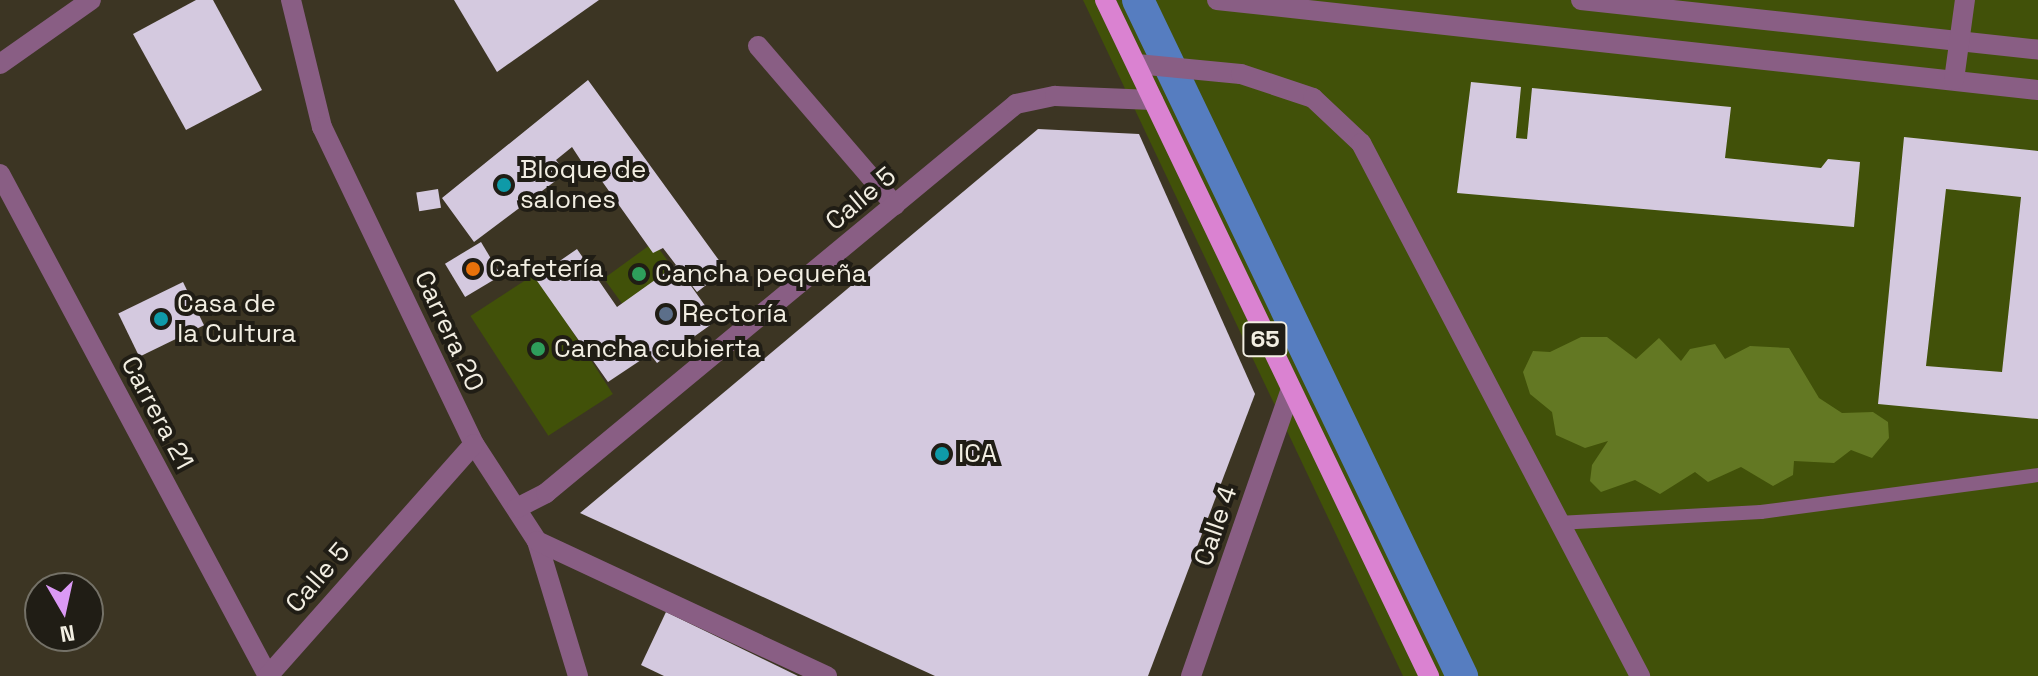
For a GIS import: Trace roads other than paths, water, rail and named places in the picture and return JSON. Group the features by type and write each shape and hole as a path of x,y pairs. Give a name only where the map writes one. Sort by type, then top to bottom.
{"main road":[{"name":"65","path":"1105,0 1138,64 1290,392 1429,676"}],"street":[{"path":"0,64 91,0"},
{"name":"Carrera 20","path":"291,0 322,127 474,444 537,541 578,676"},
{"path":"1217,0 2038,90"},
{"path":"1581,0 2038,50"},
{"path":"1954,80 1965,0"},
{"path":"758,46 895,205"},
{"path":"1138,64 1241,74 1313,98 1361,143 1640,676"},
{"name":"Calle 5","path":"517,508 546,493 1016,104 1055,96 1153,100"},
{"name":"Carrera 21","path":"0,174 268,676"},
{"name":"Calle 4","path":"1191,676 1290,392"},
{"name":"Calle 5","path":"268,676 474,444"},
{"path":"537,541 827,676"}],"lane":[{"path":"1558,523 1761,512 2038,475"}],"waterway":[{"path":"1138,0 1462,676"}],"place":[{"name":"Bloque de salones","path":"504,185"},
{"name":"Cafetería","path":"473,269"},
{"name":"Cancha pequeña","path":"639,274"},
{"name":"Rectoría","path":"666,314"},
{"name":"Casa de la Cultura","path":"161,319"},
{"name":"Cancha cubierta","path":"538,349"},
{"name":"ICA","path":"942,454"}]}
